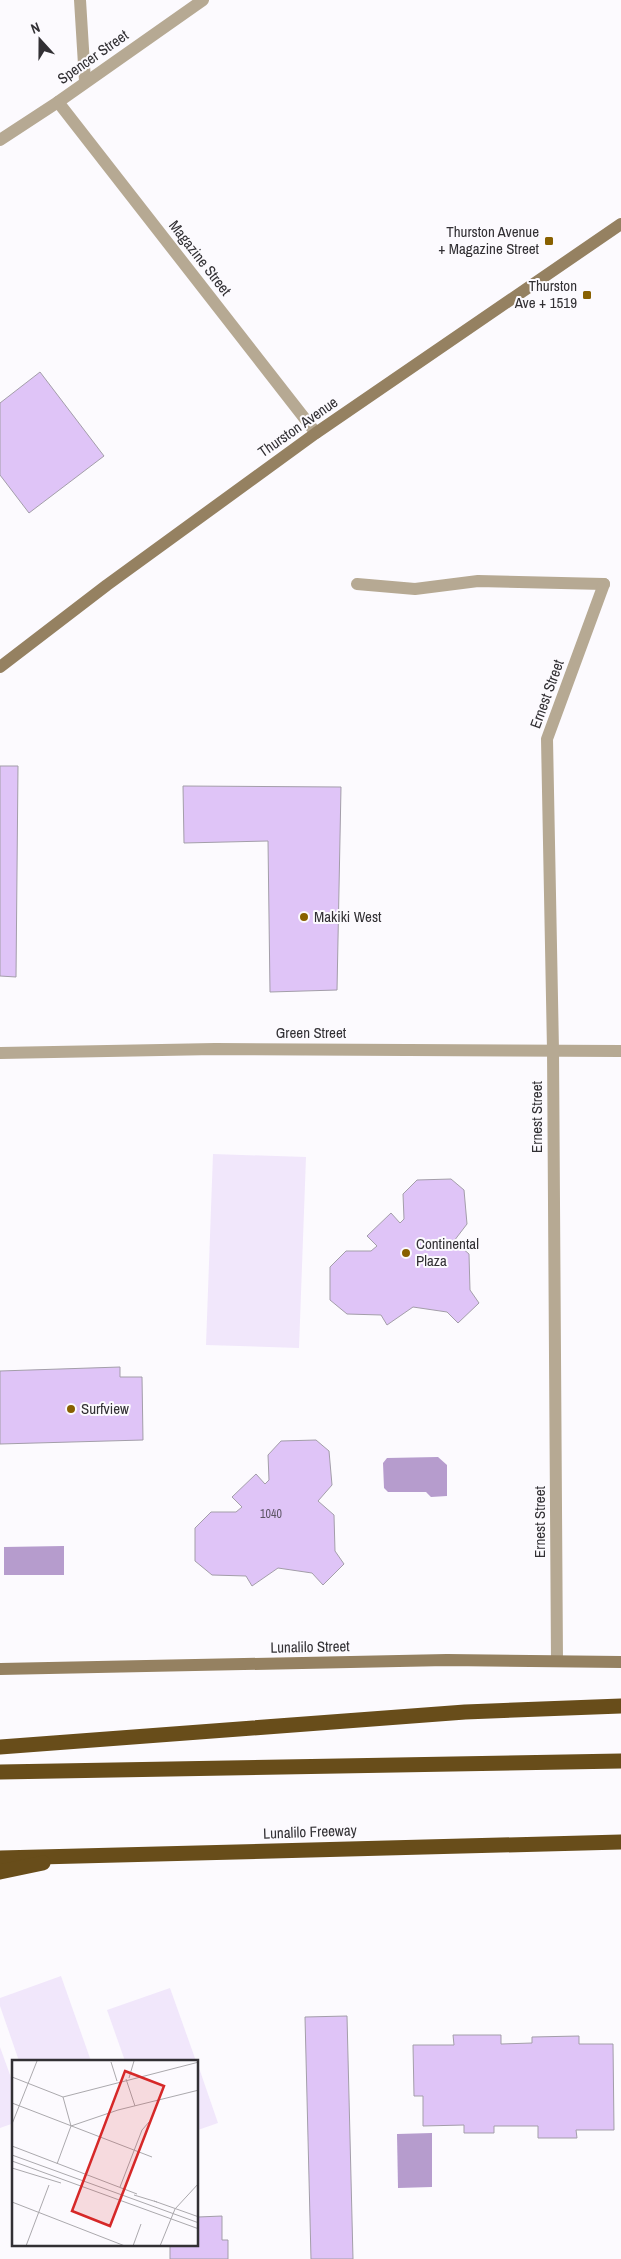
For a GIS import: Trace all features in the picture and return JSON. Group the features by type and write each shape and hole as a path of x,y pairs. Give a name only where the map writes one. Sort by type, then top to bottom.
{"highway":[{"path":"0,1747 465,1712 621,1706"},
{"path":"0,1772 621,1760"},
{"name":"Lunalilo Freeway","path":"0,1858 621,1842"},
{"path":"0,1872 77,1856"}],"street":[{"path":"80,0 85,81"},
{"name":"Spencer Street","path":"0,140 58,102 85,81 203,0"},
{"name":"Magazine Street","path":"58,102 316,433"},
{"name":"Thurston Avenue","path":"0,666 316,433 621,224"},
{"name":"Ernest Street","path":"357,584 415,589 478,581 604,584 548,739 553,1050 557,1661"},
{"name":"Green Street","path":"0,1053 215,1049 621,1051"},
{"name":"Lunalilo Street","path":"0,1669 447,1660 621,1662"}],"shaded area":[{"path":"213,1154 306,1157 299,1348 206,1345"},
{"path":"438,1457 447,1465 447,1496 431,1497 426,1492 388,1492 384,1488 383,1463 387,1458"},
{"path":"64,1546 64,1575 4,1575 4,1547"},
{"path":"61,1976 91,2060 19,2060 0,2006 0,1998"},
{"path":"170,1988 196,2060 125,2060 107,2010"},
{"path":"0,2047 12,2080 12,2124 0,2128"},
{"path":"199,2068 218,2123 199,2130"},
{"path":"432,2133 432,2187 398,2188 397,2134"}],"building":[{"path":"40,372 104,456 29,513 0,475 0,403"},
{"path":"0,766 18,766 16,977 0,976"},
{"name":"Makiki West","path":"183,786 341,787 337,990 270,992 268,841 184,843"},
{"name":"Continental Plaza","path":"451,1179 464,1190 467,1224 454,1241 469,1254 470,1290 479,1303 458,1323 447,1312 413,1307 387,1325 381,1315 347,1314 330,1300 330,1267 346,1251 371,1251 377,1246 367,1236 391,1213 400,1223 404,1219 403,1194 417,1180"},
{"name":"Surfview","path":"120,1367 120,1377 142,1377 143,1440 0,1444 0,1371"},
{"path":"316,1440 329,1451 332,1485 318,1501 334,1515 335,1551 344,1564 323,1585 312,1573 278,1568 252,1586 246,1576 212,1575 195,1561 195,1528 211,1512 236,1512 242,1507 232,1497 256,1474 265,1484 269,1480 268,1455 281,1441"},
{"path":"347,2016 353,2259 311,2259 305,2017"},
{"path":"453,2035 501,2035 501,2044 532,2043 532,2037 579,2036 579,2044 613,2044 614,2130 576,2130 577,2138 538,2138 538,2126 494,2126 494,2133 464,2133 464,2125 423,2126 423,2096 414,2096 413,2045 454,2045"},
{"path":"222,2216 222,2240 228,2240 228,2259 170,2259 170,2246 199,2246 199,2217"}],"place":[{"name":"Thurston Avenue + Magazine Street","path":"549,241"},
{"name":"Thurston Ave + 1519","path":"587,295"},
{"name":"Makiki West","path":"304,917"},
{"name":"Continental Plaza","path":"406,1253"},
{"name":"Surfview","path":"71,1409"}]}
